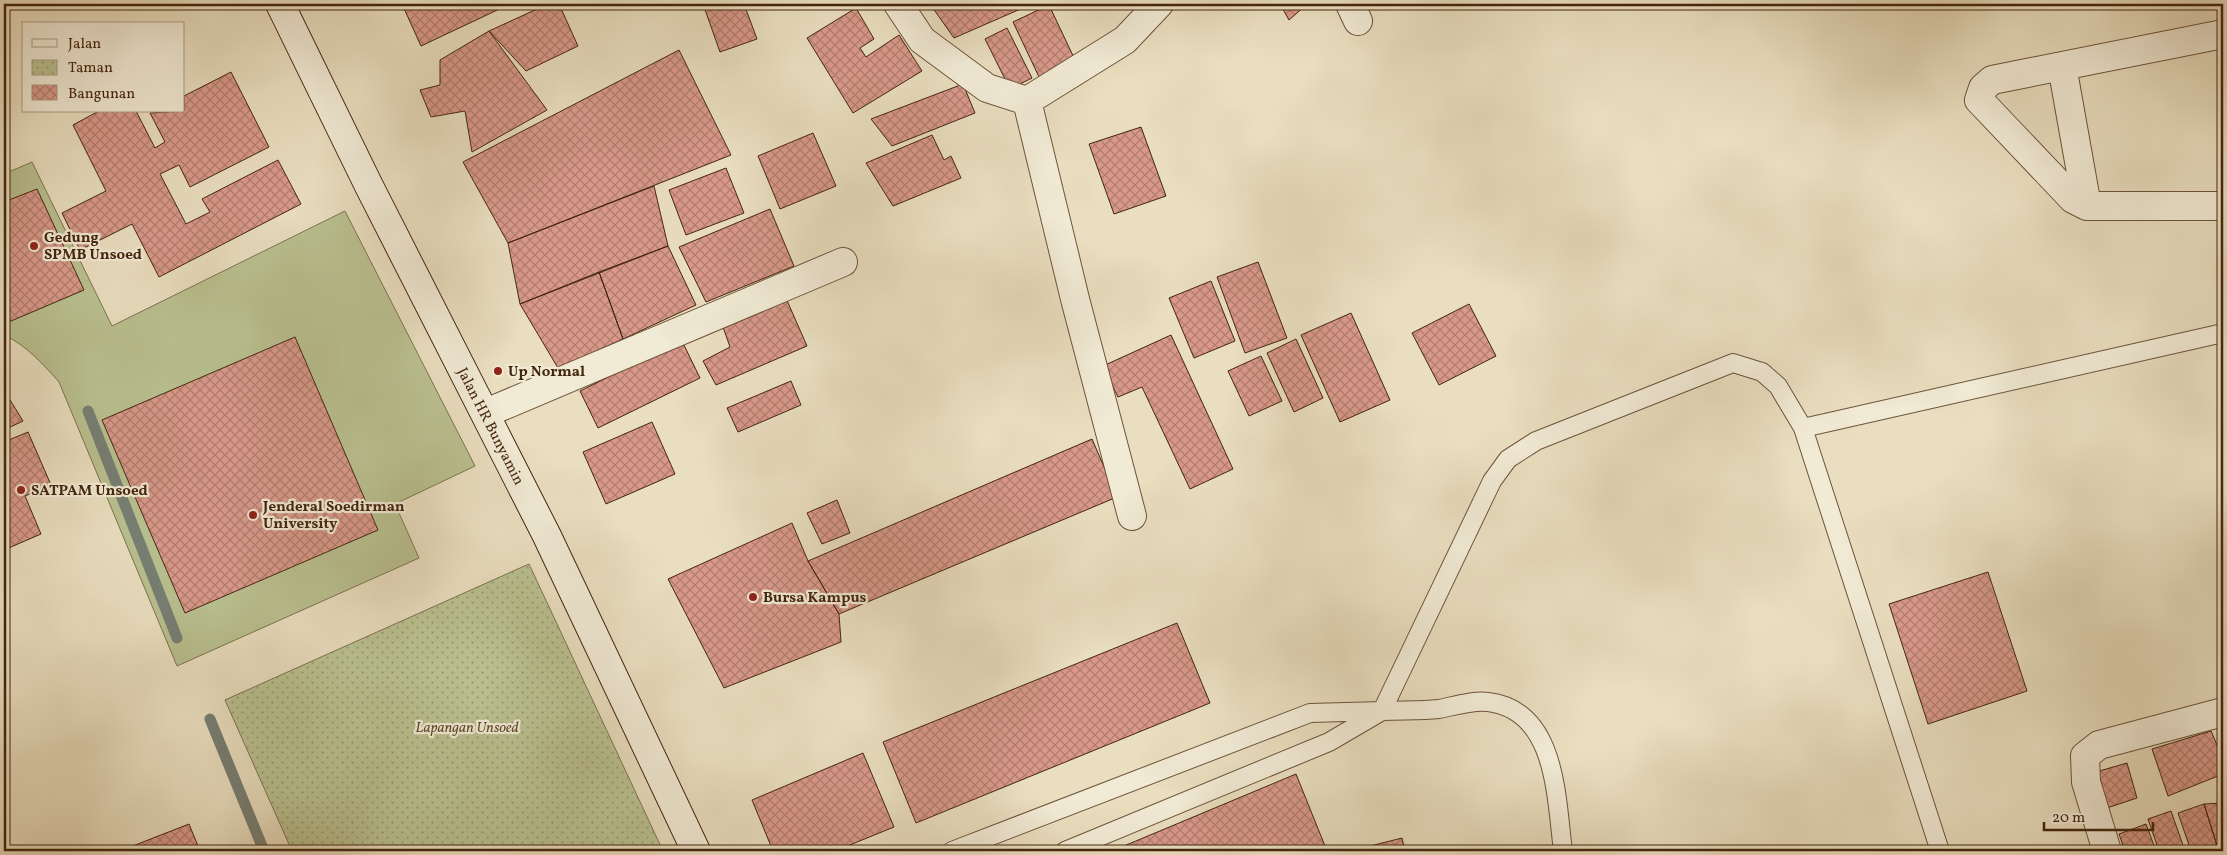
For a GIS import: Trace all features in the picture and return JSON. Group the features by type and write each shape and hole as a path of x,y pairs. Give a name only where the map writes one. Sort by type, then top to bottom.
{"street":[{"name":"Jalan HR Bunyamin","path":"280,4 369,186 547,536 696,851"},
{"path":"898,4 922,40 987,88 1027,102"},
{"path":"1027,102 1125,40 1159,4"},
{"path":"2223,34 1992,80 1982,88 1979,100 2073,199 2087,206 2223,206"},
{"path":"2062,66 2087,206"},
{"path":"1027,102 1075,299 1132,516"},
{"path":"486,413 843,262"},
{"path":"2107,851 2086,782 2085,756 2099,745 2223,712"}],"lane":[{"path":"1803,428 2223,333"},
{"path":"1066,851 1329,742 1382,711 1492,481 1508,459 1536,442 1733,363 1762,372 1778,386 1803,428 1940,851"},
{"path":"952,851 1310,713 1436,709 1486,701 1512,708 1536,730 1551,759 1563,851"}],"green space":[{"path":"32,162 112,326 345,211 475,466 395,504 419,558 177,666 59,382 27,350 4,335 4,174"},
{"name":"Lapangan Unsoed","path":"529,564 663,851 292,851 225,700"}],"building":[{"path":"402,4 510,4 421,46"},
{"path":"548,4 559,4 578,46 526,71 489,31"},
{"path":"703,4 744,4 757,39 720,52"},
{"path":"930,4 1032,4 954,38"},
{"path":"1280,4 1305,4 1306,5 1289,20"},
{"path":"1049,5 1076,62 1040,79 1013,22"},
{"path":"856,8 874,39 860,48 866,57 899,35 922,71 853,113 807,38"},
{"path":"1007,28 1032,78 1010,89 985,39"},
{"path":"489,31 547,110 472,152 465,111 431,117 420,90 440,85 440,60"},
{"path":"679,50 731,155 508,243 463,162"},
{"path":"231,72 269,147 190,187 179,165 160,174 186,224 210,212 202,199 278,160 301,204 159,277 132,224 80,250 62,213 106,191 73,125 97,112 137,112 155,148 165,142 150,113 185,112 185,95"},
{"path":"963,84 975,113 892,146 871,119"},
{"path":"1141,127 1166,196 1114,214 1089,144"},
{"path":"813,133 836,186 780,209 758,156"},
{"path":"932,135 944,160 951,156 961,178 893,206 866,163"},
{"path":"726,168 744,213 686,235 669,190"},
{"path":"654,186 668,246 520,304 508,243"},
{"name":"Gedung SPMB Unsoed","path":"37,189 84,290 4,324 4,202"},
{"path":"770,209 794,266 706,302 679,247"},
{"path":"668,246 696,305 623,339 599,272"},
{"path":"1258,262 1287,338 1245,353 1217,277"},
{"path":"599,272 623,339 558,368 520,304"},
{"path":"1211,281 1235,341 1194,358 1169,298"},
{"path":"785,296 807,346 716,385 703,361 730,347 723,327"},
{"path":"1469,304 1496,356 1439,385 1412,333"},
{"path":"1351,313 1390,400 1340,422 1301,335"},
{"path":"1171,335 1233,469 1190,489 1142,387 1118,397 1103,366"},
{"path":"295,337 378,530 185,613 102,420"},
{"path":"1296,339 1323,398 1294,412 1267,353"},
{"path":"682,341 700,378 598,428 580,391"},
{"path":"1261,356 1282,401 1249,416 1228,371"},
{"path":"791,381 801,405 738,432 727,408"},
{"path":"4,390 23,421 4,430"},
{"path":"652,422 675,474 606,504 583,452"},
{"name":"SATPAM Unsoed","path":"28,432 51,485 25,496 41,534 4,550 4,442"},
{"path":"1092,439 1117,497 839,614 808,561"},
{"path":"837,500 850,533 822,544 807,513"},
{"name":"Bursa Kampus","path":"792,523 808,561 839,614 841,642 724,688 668,579"},
{"path":"1988,572 2027,691 1928,724 1889,604"},
{"path":"1177,623 1210,703 916,823 883,742"},
{"path":"2211,731 2223,759 2223,774 2168,796 2152,749"},
{"path":"863,753 894,827 835,851 773,851 752,800"},
{"path":"2127,763 2137,798 2107,808 2096,772"},
{"path":"1296,774 1327,851 1112,851"},
{"path":"2223,803 2223,848 2218,849 2204,804"},
{"path":"2204,804 2218,849 2191,851 2178,813"},
{"path":"2171,811 2185,851 2159,851 2148,819"},
{"path":"189,824 200,851 120,851"},
{"path":"2146,824 2156,851 2125,851 2119,834"},
{"path":"1402,838 1405,851 1371,851 1370,846"}],"waterway":[{"path":"88,411 177,638"},
{"path":"210,719 264,851"}],"place":[{"name":"Gedung SPMB Unsoed","path":"34,246"},
{"name":"Up Normal","path":"498,371"},
{"name":"SATPAM Unsoed","path":"21,490"},
{"name":"Jenderal Soedirman University","path":"253,515"},
{"name":"Bursa Kampus","path":"753,597"}]}
